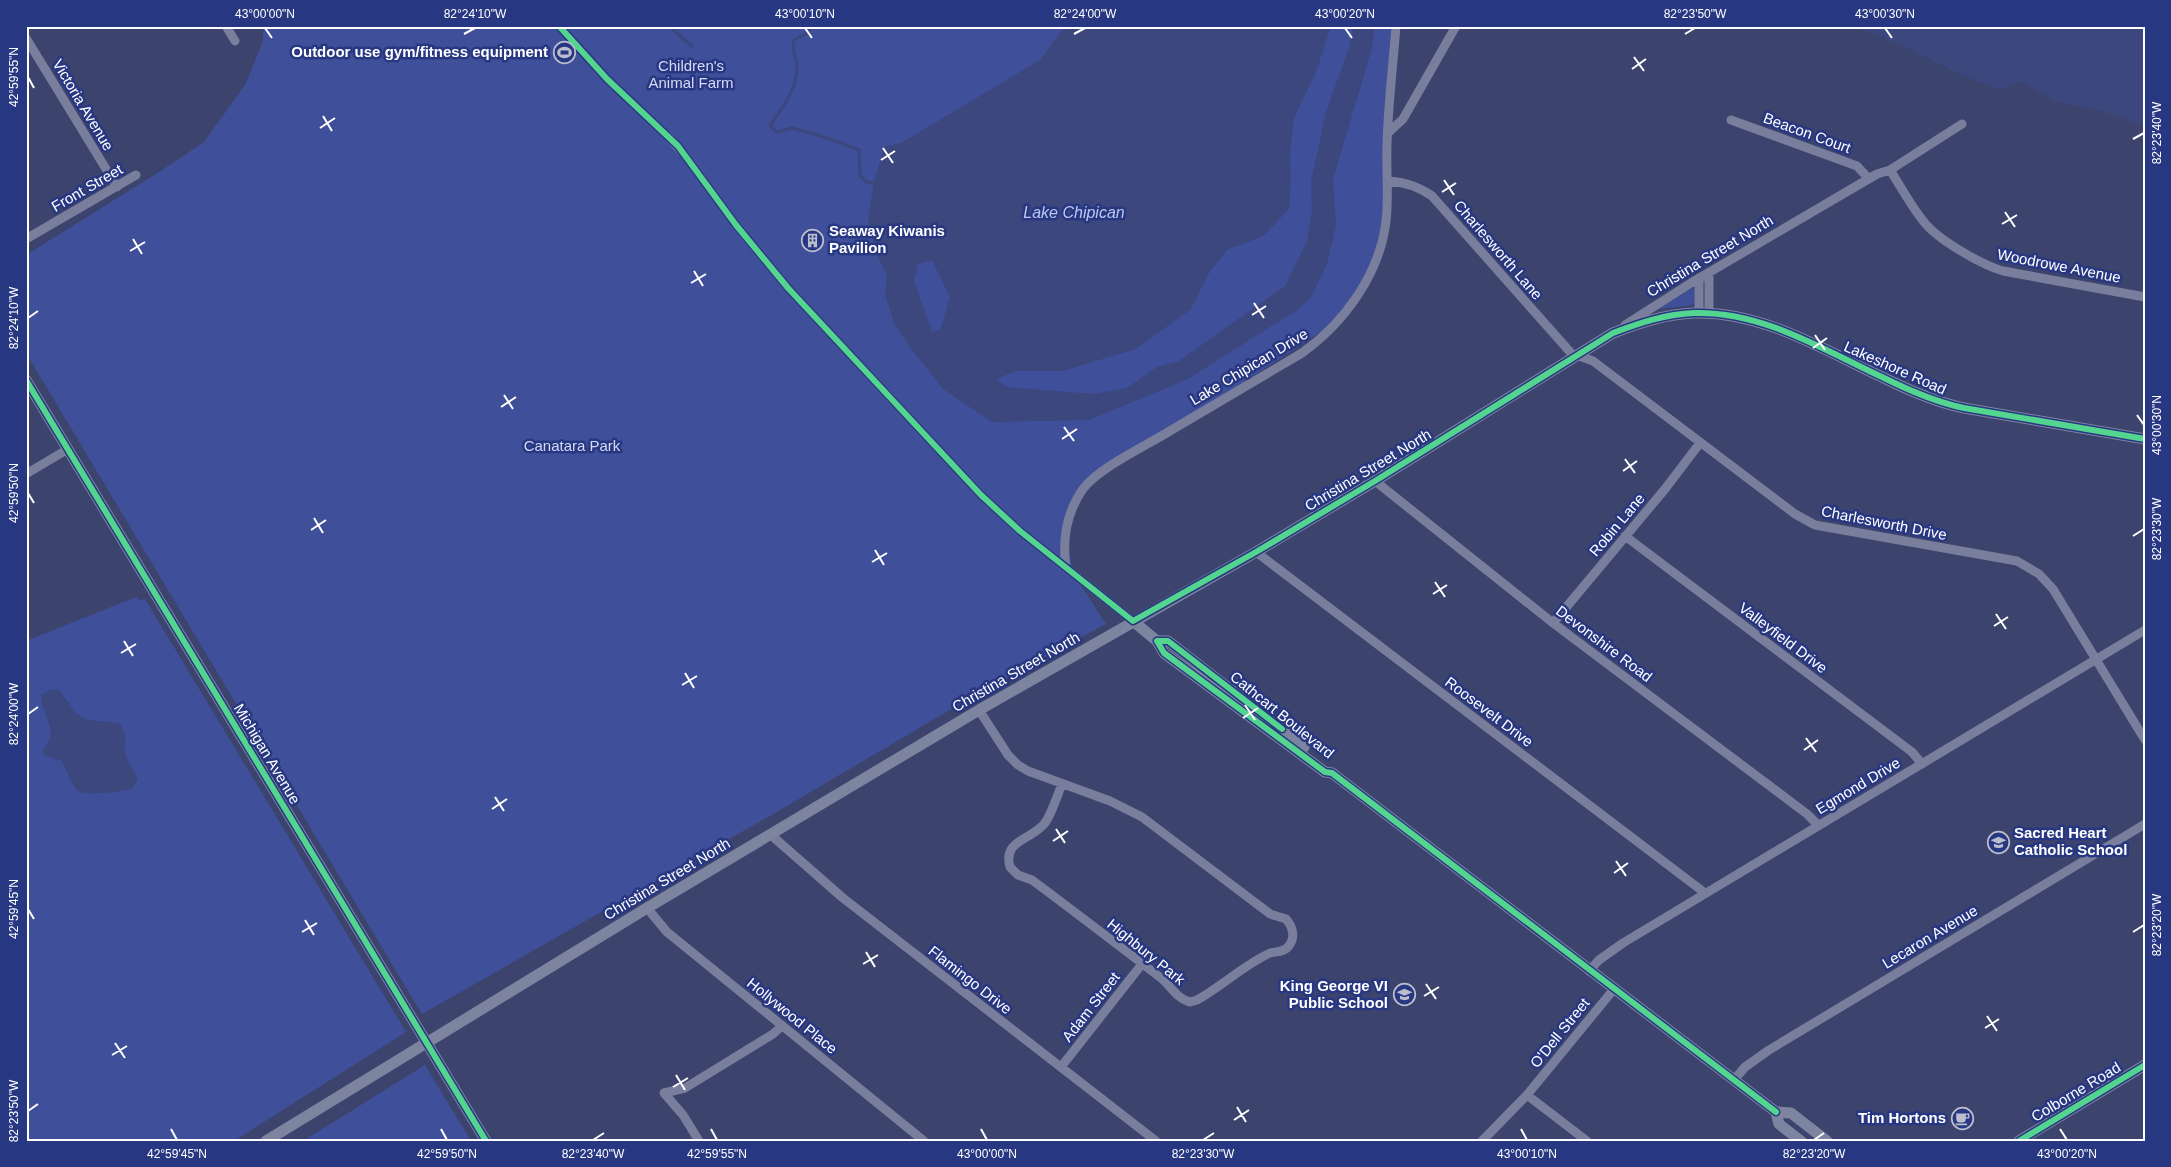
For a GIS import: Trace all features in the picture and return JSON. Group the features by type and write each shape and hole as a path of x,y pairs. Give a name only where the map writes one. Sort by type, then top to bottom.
{"main road":[{"name":"Lakeshore Road","path":"1613,333 1658,318 1704,313 1749,319 1768,325 1898,385 1941,402 1964,408 2145,439"},
{"name":"Christina Street North","path":"266,1141 647,908 979,710 1132,621 1256,552 1375,481 1613,333"},
{"name":"Michigan Avenue","path":"26,380 486,1141"},
{"name":"Cathcart Boulevard","path":"1132,621 1157,641 1164,653 1325,772 1332,773 1776,1112"},
{"name":"Colborne Road","path":"2019,1141 2145,1065"},
{"path":"1801,1141 1779,1124 1776,1112 1791,1112 1827,1141"}],"street":[{"path":"226,26 235,42"},
{"name":"Lake Chipican Drive","path":"1066,568 1064,530 1084,487 1113,464 1302,353 1319,341 1350,307 1378,254 1386,222 1388,133 1396,26"},
{"path":"1388,133 1403,119 1456,26"},
{"name":"Victoria Avenue","path":"26,38 117,187"},
{"name":"Beacon Court","path":"1731,120 1857,166 1869,179"},
{"name":"Christina Street North","path":"1613,333 1699,278 1869,179 1890,170 1962,124"},
{"path":"668,136 681,150 736,225 806,309 987,501 1020,531 1132,621"},
{"name":"Woodrowe Avenue","path":"1890,170 1925,224 1942,238 1986,265 2003,271 2145,297"},
{"name":"Front Street","path":"26,239 136,176"},
{"name":"Charlesworth Lane","path":"1388,181 1417,187 1432,196 1566,349 1578,355"},
{"path":"1704,313 1709,273"},
{"path":"1699,278 1704,313"},
{"name":"Charlesworth Drive","path":"1578,355 1593,361 1795,514 1815,525 2017,561 2039,574 2053,589 2145,740"},
{"name":"Robin Lane","path":"1553,623 1665,489 1700,443"},
{"path":"26,474 68,449"},
{"name":"Devonshire Road","path":"1375,481 1553,623 1807,814 1818,825"},
{"name":"Valleyfield Drive","path":"1625,536 1912,752 1922,764"},
{"name":"Roosevelt Drive","path":"1256,552 1706,893"},
{"name":"Egmond Drive","path":"1589,970 1599,960 1623,943 2145,630"},
{"name":"Highbury Park","path":"979,710 1008,755 1018,765 1028,771 1110,801 1142,817 1270,914 1286,919 1293,931 1292,942 1287,949 1270,954 1193,1002 1187,1002 1182,999 1169,985 1142,964 1032,880 1018,875 1010,867 1009,857 1012,846 1017,841 1032,835 1044,824 1062,784"},
{"name":"Lecaron Avenue","path":"1734,1080 1745,1067 1769,1050 2145,824"},
{"name":"Flamingo Drive","path":"770,835 843,898 1156,1141"},
{"name":"Hollywood Place","path":"647,908 667,932 924,1141"},
{"name":"Adam Street","path":"1061,1067 1142,964"},
{"name":"O'Dell Street","path":"1482,1141 1527,1095 1614,989"},
{"path":"699,1141 683,1115 664,1093 684,1088 773,1034 782,1026"},
{"path":"1527,1095 1587,1141"}],"green space":[{"name":"Canatara Park","path":"264,26 1397,26 1386,223 1368,276 1333,324 1115,465 1086,489 1066,532 1073,573 1106,624 970,698 775,813 422,1014 26,353 26,255 204,142 245,85 262,44"},
{"path":"1692,288 1694,289 1695,301 1692,305 1659,309"},
{"path":"136,597 139,601 145,599 406,1032 234,1141 26,1141 26,641"},
{"path":"425,1065 471,1141 303,1141"}],"water":[{"name":"Lake Chipican","path":"1065,26 1331,26 1316,72 1294,118 1290,153 1289,209 1263,236 1227,250 1209,273 1191,309 1136,349 1062,371 1016,371 996,379 1007,387 1093,394 1127,388 1157,367 1179,361 1285,286 1307,241 1312,211 1311,182 1326,112 1349,48 1354,26 1375,26 1372,48 1333,179 1336,225 1327,264 1310,299 1297,310 1186,380 1089,420 992,422 943,389 894,323 885,294 887,275 876,254 868,218 874,183 884,147 901,143 1040,60","holes":["932,260 950,297 940,330 932,332 914,281 918,264"]},
{"path":"1854,26 2145,26 2145,126 2098,110 2053,101 2022,82 1999,89 1966,77 1899,44"},
{"path":"50,690 59,690 77,714 87,720 119,723 125,736 126,757 138,779 133,788 105,793 78,791 61,760 45,756 42,752 49,742 50,727 41,695"}],"waterway":[{"path":"669,26 692,46"},
{"path":"811,26 808,33 794,40 793,49 797,66 796,78 787,100 770,126 777,132 792,128 825,137 859,150 860,175 866,182 874,183"}],"cycle path":[{"path":"559,26 607,79 678,146 736,225 788,288 981,495 1020,531 1133,621 1256,552 1375,481 1613,333 1673,315 1694,313 1719,314 1744,318 1768,325 1814,344 1912,391 1964,408 2145,439"},
{"path":"26,380 486,1141"},
{"path":"1157,641 1164,653 1325,772 1332,773 1776,1112"},
{"path":"1157,641 1168,641 1282,729"},
{"path":"2019,1141 2145,1065"}],"place":[{"name":"Outdoor use gym/fitness equipment","path":"564,52"},
{"name":"Seaway Kiwanis Pavilion","path":"813,240"},
{"name":"Sacred Heart Catholic School","path":"1998,842"},
{"name":"King George VI Public School","path":"1404,995"},
{"name":"Tim Hortons","path":"1962,1118"}],"park label":[{"name":"Children's Animal Farm","path":"691,74"}]}
